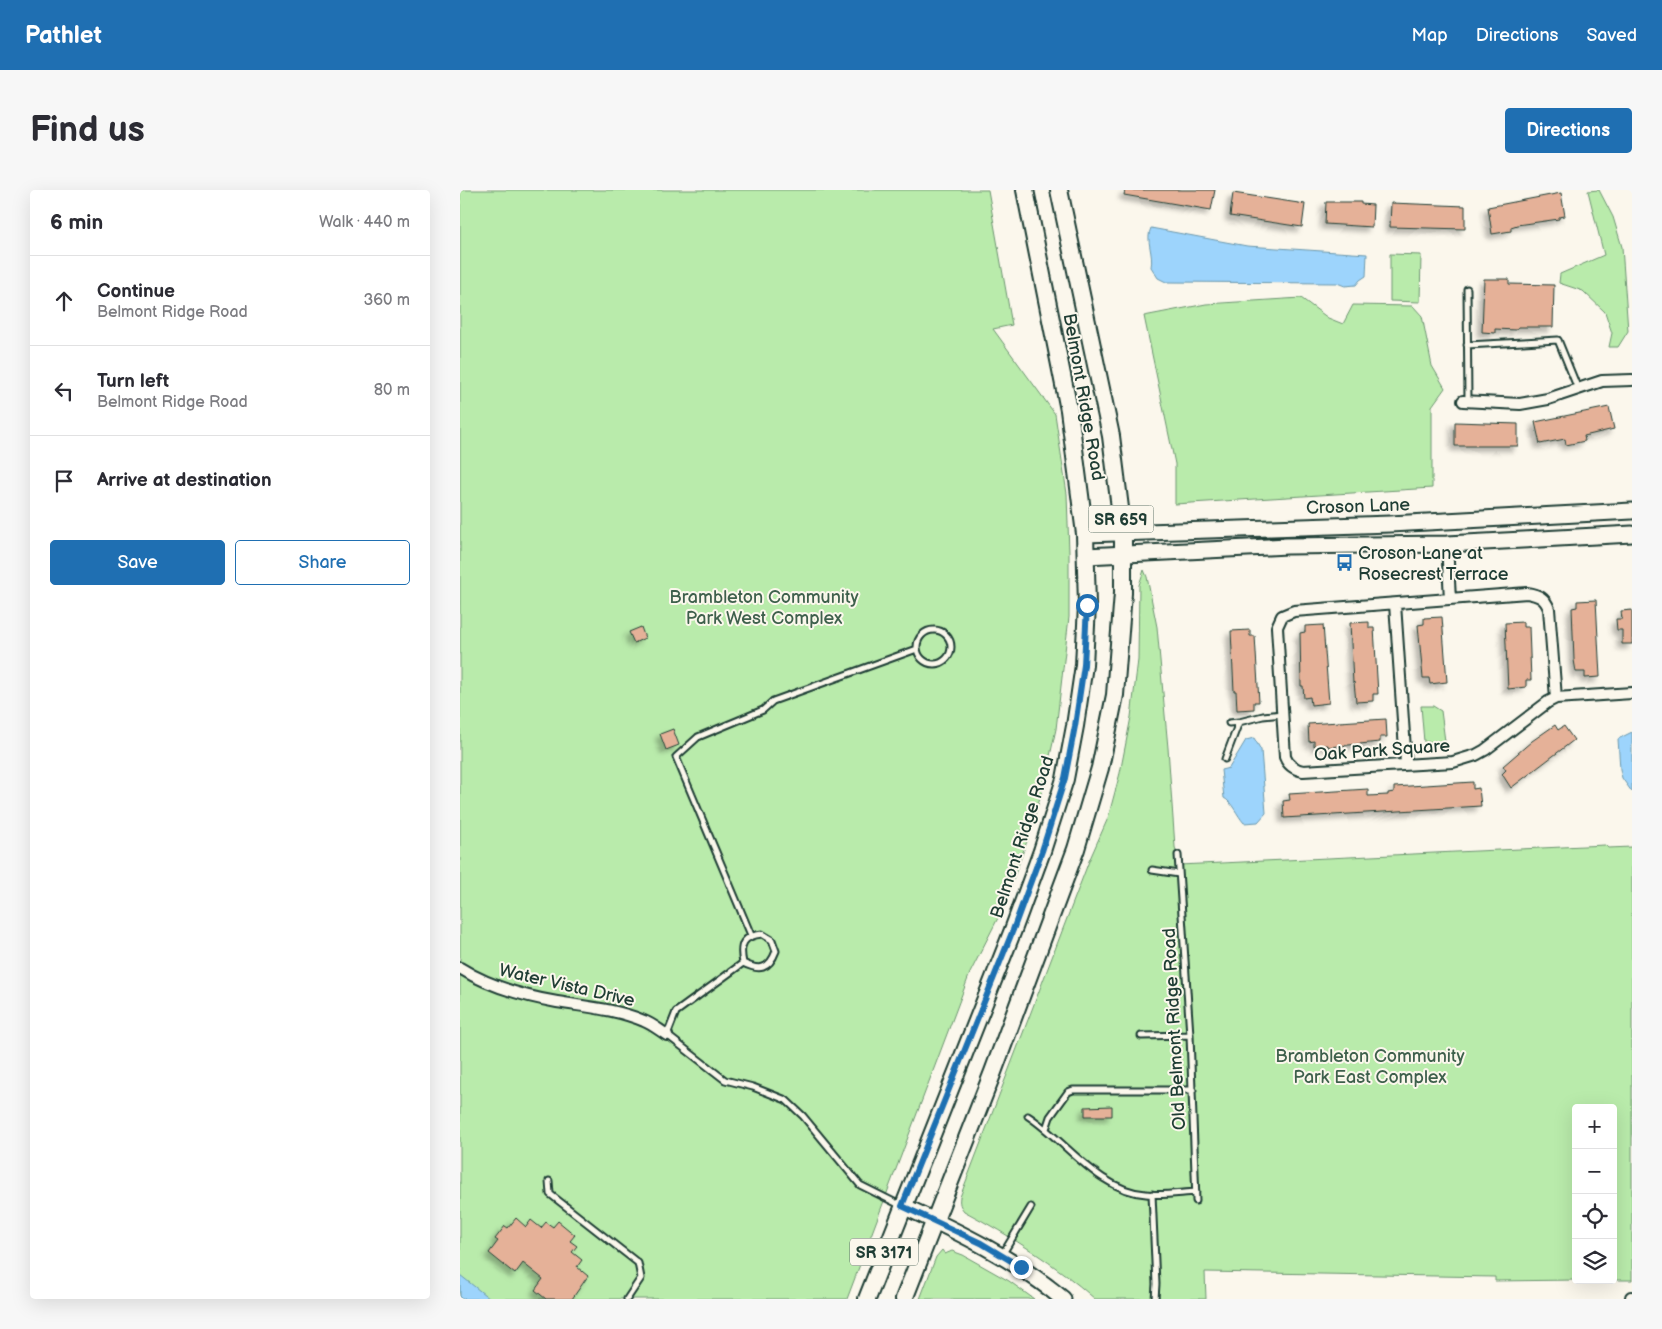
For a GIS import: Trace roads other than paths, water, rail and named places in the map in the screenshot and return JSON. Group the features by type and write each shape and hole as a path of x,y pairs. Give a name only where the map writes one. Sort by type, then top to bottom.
{"main road":[{"name":"Belmont Ridge Road","path":"902,1206 1013,930 1042,851 1065,778 1084,665 1087,605 1085,534 1069,410 1025,190"},
{"name":"Belmont Ridge Road","path":"934,1220 993,1072 1076,849 1100,768 1115,695 1123,594 1123,532 1111,436 1059,190"},
{"name":"Croson Lane","path":"1085,534 1390,524 1632,510"},
{"path":"1086,556 1287,546 1447,544 1632,534"},
{"path":"902,1206 934,1220 1002,1255 1064,1299"},
{"name":"SR 3171","path":"866,1299 902,1206"},
{"name":"SR 3171","path":"904,1299 934,1220"}],"street":[{"path":"1466,401 1520,404 1548,399 1602,381 1632,380"},
{"path":"1447,544 1450,599"},
{"name":"Oak Park Square","path":"1556,698 1550,609 1546,601 1538,595 1527,594 1294,610 1282,616 1277,627 1285,757 1287,762 1296,770 1303,772 1453,762 1476,755 1556,698 1632,693"},
{"path":"1395,604 1406,764"},
{"name":"Water Vista Drive","path":"460,968 485,982 514,992 545,1000 581,1004 622,1013 645,1022 667,1035"}],"lane":[{"path":"1466,401 1467,289"},
{"path":"1467,345 1558,340 1578,389"},
{"path":"935,629 946,633 952,643 950,655 937,664 926,662 917,649 920,637 929,630 935,629"},
{"path":"751,935 676,757 698,737 763,710 773,702 917,649"},
{"path":"1229,723 1282,714"},
{"path":"1225,759 1239,722"},
{"name":"Old Belmont Ridge Road","path":"1178,855 1193,1090 1196,1200"},
{"path":"1152,870 1179,874"},
{"path":"762,934 772,940 776,951 773,961 765,968 754,968 743,963 741,952 743,942 751,935 762,934"},
{"path":"743,963 676,1012 667,1035 726,1080 753,1087 786,1100 804,1116 860,1185 902,1206"},
{"path":"1141,1036 1190,1036"},
{"path":"1046,1129 1050,1117 1068,1092 1073,1090 1193,1090"},
{"path":"1028,1116 1046,1129 1085,1164 1113,1184 1137,1193 1196,1192"},
{"path":"549,1181 550,1194 638,1263 641,1278 627,1299"},
{"path":"1152,1194 1155,1299"},
{"path":"1002,1255 1031,1207"}],"water":[{"path":"1151,228 1247,246 1367,254 1366,276 1356,285 1345,286 1337,283 1166,282 1158,278 1151,267 1149,233"},
{"path":"1632,732 1632,792 1622,778 1618,739"},
{"path":"1254,738 1261,750 1266,813 1258,822 1244,823 1224,798 1221,770 1229,768 1246,740"},
{"path":"460,1275 490,1299 460,1299"}],"place":[{"name":"Croson Lane at Rosecrest Terrace","path":"1344,563"}],"park label":[{"name":"Brambleton Community Park West Complex","path":"764,607"},
{"name":"Brambleton Community Park East Complex","path":"1370,1066"}]}
